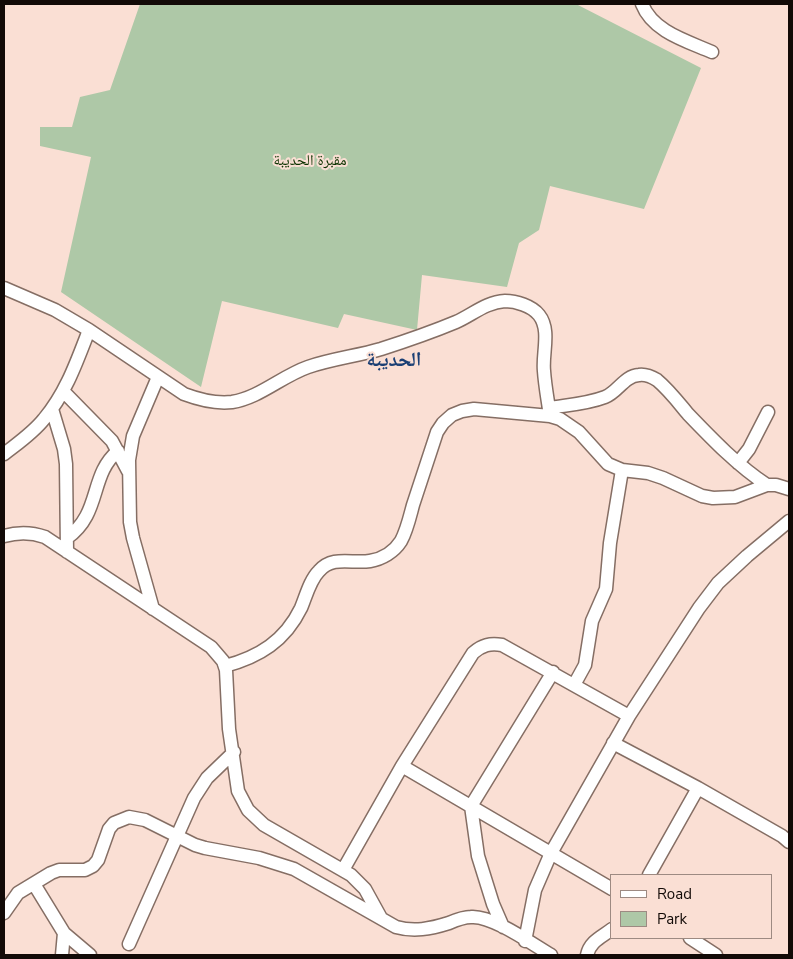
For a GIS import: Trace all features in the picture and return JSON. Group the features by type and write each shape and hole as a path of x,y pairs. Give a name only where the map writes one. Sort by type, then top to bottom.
{"street":[{"path":"642,4 651,18 661,28 712,52"},
{"path":"4,288 55,310 89,330 184,394 200,400 217,403 234,402 250,396 307,367 381,348 456,322 486,305 505,301 523,304 539,316 544,330 543,368 550,412 575,428 608,464 622,470 656,475 702,496 713,498 735,497 768,485 789,489"},
{"path":"4,454 44,420 52,409 63,391 89,330"},
{"path":"224,666 254,657 278,640 288,630 297,616 316,574 326,565 338,561 378,559 395,548 405,530 437,432 452,416 462,411 474,409 550,412 606,396 632,376 646,375 653,377 672,394 688,413 738,463 768,485"},
{"path":"153,609 130,522 129,460 133,436 158,377"},
{"path":"63,391 100,428 118,451 129,474"},
{"path":"52,409 64,449 66,464 67,552"},
{"path":"738,463 749,449 768,412"},
{"path":"67,538 83,522 96,495 105,464 118,451"},
{"path":"574,685 585,665 592,620 606,589 610,543 622,470"},
{"path":"525,940 535,890 551,852 628,716 699,608 718,583 789,521"},
{"path":"4,536 14,533 39,535 211,647 218,654 228,679 229,722 238,791 245,806 255,818 351,875 365,889 381,918"},
{"path":"343,870 402,766 473,653 479,648 486,645 502,645 553,672 628,716"},
{"path":"503,927 482,872 471,806 553,672"},
{"path":"613,743 698,788 789,842"},
{"path":"129,944 201,787 234,752"},
{"path":"402,766 610,888"},
{"path":"650,874 698,788"},
{"path":"4,913 18,894 54,872 85,870 93,866 98,860 109,829 114,823 121,819 137,818 205,848 252,856 294,869 381,918 408,930 437,926 470,917 487,920 503,927 551,955"},
{"path":"34,884 64,933 90,955"},
{"path":"588,955 593,942 610,930"},
{"path":"62,955 64,933"},
{"path":"692,939 716,955"}],"green space":[{"name":"مقبرة الحديبة","path":"140,4 576,4 701,68 644,209 550,186 539,230 519,243 507,287 422,275 417,330 344,314 338,328 222,301 201,387 61,292 91,157 40,146 40,127 72,127 80,97 110,90"}],"district":[{"name":"الحديبة","path":"394,361"}]}
